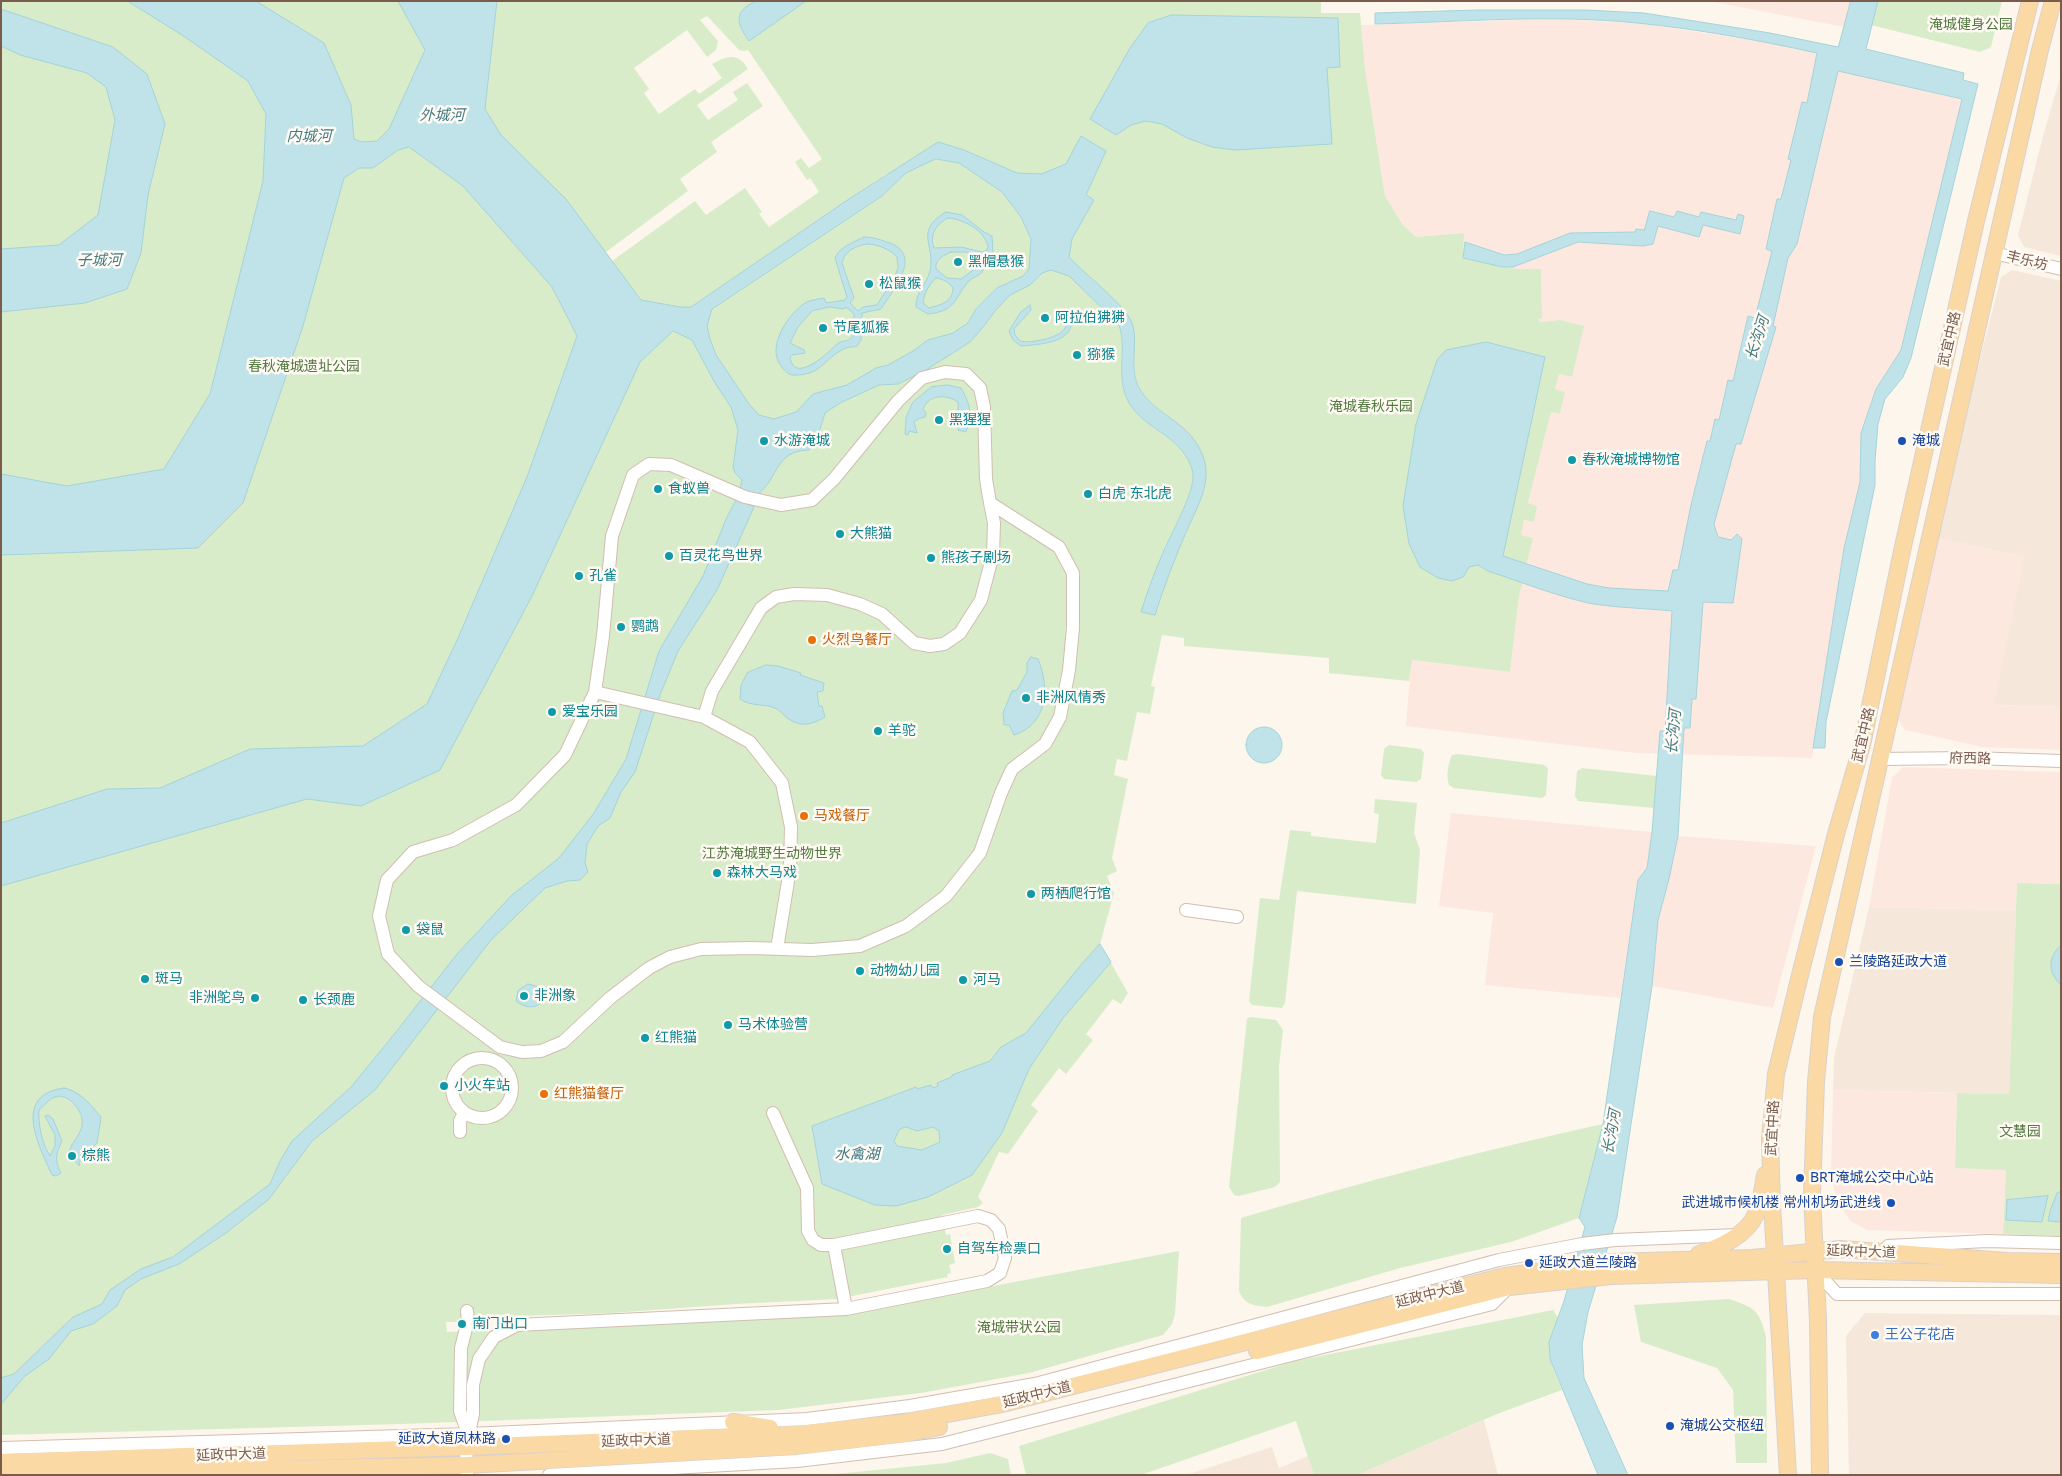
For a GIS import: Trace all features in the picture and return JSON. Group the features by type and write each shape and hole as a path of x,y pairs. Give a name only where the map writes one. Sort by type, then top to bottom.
{"main road":[{"name":"武宜中路","path":"1788,1475 1770,1139 1776,1074 1836,834 1862,745 1902,552 1976,221 2030,1"},
{"name":"武宜中路","path":"1820,1475 1818,1321 1812,1195 1816,1082 1822,1017 2052,1"},
{"path":"1681,1259 1718,1248 1737,1234 1755,1216 1762,1192 1770,1139"},
{"name":"延政中大道","path":"1,1462 467,1441 802,1434 899,1423 1002,1404 1507,1281 1681,1259 1752,1258 1840,1249 2007,1261 2061,1262"},
{"name":"延政中大道","path":"1610,1269 1776,1272 1815,1270 2061,1275"},
{"name":"延政中大道","path":"8,1475 467,1470 801,1446 904,1434 1007,1414 1507,1281"},
{"path":"733,1422 802,1434"}],"street":[{"name":"丰乐坊","path":"1994,253 2061,269"},
{"path":"704,717 712,691 761,608 776,597 794,594 827,596 860,604 882,614 914,643 930,646 944,644 960,633 981,600 993,554 994,523 990,502 986,479 984,407 980,388 966,374 944,372 922,378 898,401 834,479 812,500 781,505 745,497 671,465 649,464 633,475 612,536 603,636 595,692 565,755 516,805 453,840 413,852 387,880 379,916 388,954 418,986 500,1046 522,1052 541,1051 563,1042 610,998 641,974 670,958 701,949 812,950 860,946 906,926 946,896 980,853 1001,793 1012,769 1045,744 1060,717 1069,670 1073,628 1073,573 1059,546 990,502"},
{"path":"595,692 704,717 750,742 782,783 791,827 790,869 777,949"},
{"name":"府西路","path":"1879,759 1971,758 2061,762"},
{"path":"1186,910 1237,918"},
{"path":"493,1061 500,1046"},
{"path":"478,1058 493,1061 506,1070 510,1079 512,1088 506,1107 490,1118 480,1119 464,1113 456,1104 452,1095 451,1085 454,1075 460,1067 469,1061 478,1058"},
{"path":"460,1132 460,1121 464,1113"},
{"path":"467,1470 467,1441 473,1414 473,1385 479,1359 494,1337 517,1325 846,1309 987,1281 1000,1274 1005,1258 998,1229 991,1220 978,1216 834,1245 821,1245 813,1240 808,1231 807,1188 773,1113"},
{"path":"1,1448 467,1441 733,1422 807,1419 910,1406 1035,1384 1498,1260 1582,1244 1615,1240 1737,1234"},
{"path":"1840,1249 1987,1241 2061,1243"},
{"path":"834,1245 846,1309"},
{"path":"1815,1270 1837,1294 2061,1294"},
{"path":"549,1475 797,1462 942,1444 1492,1304 1507,1281"},
{"path":"467,1311 468,1321 461,1348 460,1411 467,1441"}],"shaded area":[{"path":"1709,1 1851,1 1844,27"},
{"path":"1554,19 1637,23 1766,42 1817,53 1838,70 1962,100 1901,350 1876,389 1861,433 1860,482 1844,548 1812,758 1636,753 1406,726 1411,660 1510,672 1519,597 1533,538 1521,535 1524,520 1534,522 1528,504 1551,412 1560,414 1565,392 1555,390 1559,374 1572,377 1560,320 1540,322 1539,318 1542,318 1541,269 1515,269 1463,258 1464,233 1416,237 1403,225 1385,196 1365,69 1361,25"},
{"path":"2061,74 2061,256 2024,247 2018,235"},
{"path":"2012,270 2061,281 2061,707 1993,705 2024,557 1934,537 2001,277"},
{"path":"1934,537 2024,557 1994,705 2061,707 2061,750 1982,747 1905,730 1894,714"},
{"path":"1903,767 2061,772 2061,884 2017,883 2016,910 1869,907 1892,778"},
{"path":"1451,813 1652,832 1647,868 1638,880 1620,998 1485,985 1493,913 1439,906"},
{"path":"1678,836 1816,846 1773,1008 1652,986 1658,920"},
{"path":"1869,907 2016,910 2009,1094 1833,1090 1834,1058"},
{"path":"1833,1090 1957,1093 1955,1167 2006,1170 2003,1234 1867,1230 1850,1221 1836,1199 1831,1173"},
{"path":"1865,1313 2061,1315 2061,1475 1849,1475 1846,1336"},
{"path":"1484,1420 1498,1475 1357,1475"},
{"path":"1272,1447 1279,1468 1308,1456 1314,1475 1186,1475"}],"green space":[{"path":"1,1 1321,1 1321,13 1360,13 1365,69 1385,196 1403,225 1416,237 1464,233 1463,258 1516,269 1541,269 1542,318 1539,319 1540,322 1560,320 1584,326 1572,377 1559,374 1555,389 1565,392 1560,414 1551,412 1528,503 1537,506 1534,522 1524,520 1521,535 1533,538 1519,597 1510,672 1412,660 1409,681 1329,673 1329,658 1184,646 1184,638 1162,635 1151,686 1155,687 1150,714 1137,712 1127,761 1117,759 1114,775 1128,779 1112,858 1117,871 1107,876 1114,893 1100,944 1128,993 1121,1004 1113,999 1086,1034 1093,1040 1066,1074 1059,1068 1031,1105 1038,1111 1008,1154 999,1152 978,1197 983,1203 978,1207 942,1215 946,1235 950,1234 955,1263 949,1265 951,1273 947,1274 948,1277 837,1299 612,1313 492,1317 484,1322 446,1322 447,1332 839,1315 1179,1251 1175,1314 1172,1324 1163,1335 1029,1373 921,1393 778,1410 401,1424 1,1435","holes":["707,16 739,50 748,50 822,159 809,168 801,158 795,162 807,180 810,178 819,192 769,227 759,214 762,212 745,188 706,215 695,201 612,261 606,252 688,191 680,179 717,152 711,142 763,106 747,83 733,92 738,100 708,120 697,105 748,69 740,60 732,57 712,64 722,78 699,94 695,89 659,114 644,93 649,89 634,68 687,30 707,57 716,50 718,41 700,20","964,150 1017,173 1069,257 1134,328 1134,373 1137,384 1145,397 1189,434 1205,487 1165,580 1155,615 1160,561 1192,485 1191,464 1177,445 1136,413 1129,403 1122,382 1122,344 1119,325 1069,276 1058,271 1031,239 1021,217 1002,192 959,163 936,159 906,173 882,196 712,309 680,307 691,307 885,175"]},
{"name":"淹城健身公园","path":"1878,1 2002,1 1991,47 1980,52 1871,25"},
{"path":"1389,745 1421,749 1424,753 1421,779 1416,782 1384,779 1381,775 1384,749"},
{"path":"1458,754 1544,765 1548,768 1546,795 1542,798 1454,788 1449,785 1448,770 1452,755"},
{"path":"1582,768 1657,776 1654,808 1578,801 1575,796 1577,771"},
{"path":"1375,799 1417,803 1414,833 1420,850 1416,904 1297,891 1285,1003 1282,1008 1252,1005 1249,1001 1260,898 1279,900 1290,830 1311,832 1311,836 1376,843 1379,814 1374,813"},
{"name":"文慧园","path":"2017,883 2061,884 2061,1236 2003,1234 2006,1170 1955,1168 1957,1093 2009,1094"},
{"path":"1250,1017 1276,1020 1283,1030 1279,1066 1280,1182 1275,1187 1239,1196 1234,1195 1229,1187 1247,1019"},
{"path":"1603,1124 1579,1218 1511,1242 1400,1268 1267,1307 1254,1305 1247,1302 1241,1296 1239,1291 1241,1218 1421,1168"},
{"path":"1729,1299 1755,1311 1761,1321 1766,1337 1767,1463 1736,1463 1733,1390 1717,1368 1641,1342 1634,1305"},
{"path":"1553,1310 1558,1318 1551,1339 1550,1354 1551,1362 1562,1390 1497,1414 1357,1475 1314,1475 1296,1421 1141,1475 1026,1475 1019,1446 1295,1361"},
{"path":"990,1453 1008,1459 1011,1475 826,1475 946,1463"}],"water":[{"path":"128,1 256,1 324,43 351,105 354,139 361,142 377,141 389,129 425,50 398,1 497,1 485,109 501,135 566,199 641,300 680,307 691,307 849,199 938,142 964,150 1017,173 1041,174 1066,164 1081,136 1106,151 1086,195 1094,200 1072,239 1069,257 1115,300 1129,318 1134,333 1134,371 1138,386 1151,403 1184,428 1191,436 1201,451 1206,468 1205,484 1201,497 1174,562 1155,615 1141,612 1159,562 1189,494 1193,477 1192,470 1187,457 1177,445 1134,411 1122,383 1122,344 1119,325 1069,276 1051,270 1042,273 1030,285 1010,295 970,342 926,370 898,384 879,385 840,403 825,413 817,439 809,450 798,451 783,460 770,481 757,495 740,489 742,480 735,473 733,467 738,430 731,407 715,383 692,340 673,331 640,362 532,596 440,770 361,806 307,799 1,886 1,823 107,789 160,788 250,749 363,746 427,704 458,638 527,477 577,336 552,287 463,186 409,147 398,150 373,168 359,168 344,178 303,326 243,503 198,548 1,555 1,474 67,486 164,469 210,394 263,181 266,114 248,81 185,37","holes":["936,159 959,163 1002,192 1021,217 1031,239 1029,269 1023,276 997,288 976,309 968,323 953,333 928,340 888,365 876,368 847,385 813,394 796,412 774,419 759,415 749,404 716,355 707,326 712,309 882,196 906,173"]},
{"path":"756,1 806,1 749,41 739,19 743,10"},
{"name":"长沟河","path":"1851,1 1878,1 1866,49 1964,73 1963,80 1978,84 1911,358 1903,377 1885,399 1878,424 1875,485 1826,722 1825,748 1813,748 1844,548 1860,482 1861,433 1876,389 1901,350 1962,99 1838,71 1797,244 1788,258 1773,326 1776,327 1741,444 1736,444 1714,524 1718,537 1731,540 1737,534 1742,539 1733,603 1703,602 1696,699 1692,699 1690,728 1684,728 1678,836 1658,920 1652,986 1617,1217 1588,1312 1582,1345 1584,1378 1628,1475 1598,1475 1550,1359 1549,1342 1564,1301 1585,1227 1579,1218 1603,1124 1638,880 1647,868 1652,832 1660,731 1665,731 1672,611 1588,603 1525,584 1488,571 1478,565 1469,567 1463,577 1452,581 1438,578 1420,567 1409,544 1403,506 1416,424 1437,360 1446,350 1486,342 1545,357 1503,556 1587,584 1609,588 1668,591 1673,570 1678,570 1691,505 1707,441 1710,441 1715,419 1719,420 1728,380 1733,381 1748,316 1755,318 1772,251 1766,249 1777,199 1781,199 1791,160 1788,159 1802,102 1807,103 1817,53 1727,35 1605,20 1506,19 1375,24 1375,13 1478,10 1586,10 1644,13 1770,33 1838,47"},
{"name":"子城河","path":"1,9 113,47 147,74 165,124 148,195 141,253 127,289 85,303 1,312 1,249 59,245 98,215 115,120 106,87 87,73 20,55 1,46"},
{"path":"1172,15 1338,18 1340,67 1327,68 1332,144 1235,150 1212,147 1187,138 1162,124 1146,121 1131,125 1116,135 1090,119 1130,48 1148,23"},
{"path":"1650,211 1674,217 1677,211 1699,217 1701,212 1736,220 1738,214 1744,216 1740,234 1703,225 1699,237 1658,226 1653,244 1643,246 1578,242 1513,267 1503,267 1463,258 1465,242 1504,255 1517,254 1570,233 1635,232 1636,229 1644,230"},
{"path":"946,212 962,215 992,236 993,252 989,256 982,272 969,281 949,307 928,314 916,307 916,302 930,271 928,232 936,219","holes":["948,218 966,223 983,235 988,247 987,250 982,252 961,247 934,248 933,234 940,223","951,252 966,252 975,256 979,262 976,268 961,279 947,278 936,269 940,258","936,278 943,280 948,282 953,288 949,300 929,308 923,303 927,289"]},
{"path":"864,237 890,243 900,249 904,256 905,265 898,283 881,309 862,313 861,340 857,346 839,351 812,372 796,375 789,374 781,366 777,358 776,350 781,332 798,308 807,302 824,298 826,303 845,300 847,297 835,258 843,248","holes":["868,244 884,248 894,254 897,257 898,268 877,305 863,307 858,311 850,303 854,298 842,263 845,255 852,249","830,307 844,309 846,307 854,314 853,336 848,340 838,343 819,360 804,368 798,368 793,365 790,357 805,353 804,350 790,343 798,327 812,311"]},
{"path":"1030,305 1031,310 1014,329 1015,335 1020,341 1031,342 1062,332 1066,326 1067,309 1070,309 1072,320 1066,335 1050,342 1021,346 1013,340 1009,331 1020,313"},
{"path":"948,385 961,388 967,399 970,415 966,432 958,430 958,402 953,399 938,397 929,400 926,404 923,409 926,413 925,417 914,422 917,433 909,431 908,435 905,434 906,417 913,402 931,387"},
{"path":"737,499 754,507 717,590 678,651 660,695 635,772 621,792 610,818 598,826 587,844 585,863 588,872 580,880 567,881 545,888 491,940 375,1090 312,1141 269,1199 226,1233 179,1264 141,1279 125,1290 117,1306 93,1324 71,1331 49,1359 25,1376 1,1404 1,1378 14,1374 73,1317 102,1304 110,1290 141,1269 173,1257 270,1184 280,1161 292,1141 351,1087 457,954 512,895 559,858 594,813 626,759 659,651 703,576 727,517"},
{"path":"1031,657 1038,659 1042,670 1045,693 1043,704 1040,714 1034,723 1014,735 1009,725 1004,725 1003,713 1012,691 1017,690 1027,672 1027,663"},
{"path":"766,665 778,666 801,673 800,675 824,683 823,691 817,692 819,706 822,706 825,717 806,724 796,723 777,709 749,703 740,699 741,685 747,673"},
{"path":"1264,727 1271,728 1277,732 1281,738 1281,752 1277,758 1271,762 1264,763 1257,762 1251,758 1247,752 1246,745 1247,738 1251,732 1257,728"},
{"name":"水禽湖","path":"1100,944 1111,962 1063,1018 1029,1069 1002,1133 972,1175 928,1197 896,1206 875,1205 822,1184 812,1126 916,1087 917,1089 931,1085 933,1088 938,1086 937,1083 952,1077 952,1075 990,1061 1001,1047 1026,1033","holes":["906,1127 917,1131 933,1127 939,1131 940,1142 922,1150 897,1146 894,1141 899,1130"]},
{"path":"2061,945 2061,985 2052,970 2051,960"},
{"path":"528,984 540,987 547,994 542,1003 529,1007 516,1001 518,991"},
{"path":"64,1088 80,1095 101,1117 97,1143 92,1148 82,1147 79,1166 69,1152 80,1133 82,1125 81,1115 76,1106 69,1099 60,1096 51,1099 39,1110 41,1134 50,1156 55,1146 55,1135 45,1116 48,1115 53,1119 62,1141 57,1157 57,1164 61,1173 56,1176 52,1175 36,1136 33,1122 34,1110 38,1100 48,1092"},
{"path":"2061,1192 2061,1222 2048,1221 2057,1193"},
{"path":"2048,1196 2042,1222 2006,1220 2007,1200"}],"place":[{"name":"黑帽悬猴","path":"958,262"},
{"name":"松鼠猴","path":"869,284"},
{"name":"阿拉伯狒狒","path":"1045,318"},
{"name":"节尾狐猴","path":"823,328"},
{"name":"猕猴","path":"1077,355"},
{"name":"黑猩猩","path":"939,420"},
{"name":"水游淹城","path":"764,441"},
{"name":"淹城","path":"1902,441"},
{"name":"春秋淹城博物馆","path":"1572,460"},
{"name":"食蚁兽","path":"658,489"},
{"name":"白虎 东北虎","path":"1088,494"},
{"name":"大熊猫","path":"840,534"},
{"name":"百灵花鸟世界","path":"669,556"},
{"name":"熊孩子剧场","path":"931,558"},
{"name":"孔雀","path":"579,576"},
{"name":"鹦鹉","path":"621,627"},
{"name":"火烈鸟餐厅","path":"812,640"},
{"name":"非洲风情秀","path":"1026,698"},
{"name":"爱宝乐园","path":"552,712"},
{"name":"羊驼","path":"878,731"},
{"name":"马戏餐厅","path":"804,816"},
{"name":"森林大马戏","path":"717,873"},
{"name":"两栖爬行馆","path":"1031,894"},
{"name":"袋鼠","path":"406,930"},
{"name":"兰陵路延政大道","path":"1839,962"},
{"name":"动物幼儿园","path":"860,971"},
{"name":"斑马","path":"145,979"},
{"name":"河马","path":"963,980"},
{"name":"非洲象","path":"524,996"},
{"name":"非洲鸵鸟","path":"255,998"},
{"name":"长颈鹿","path":"303,1000"},
{"name":"马术体验营","path":"728,1025"},
{"name":"红熊猫","path":"645,1038"},
{"name":"小火车站","path":"444,1086"},
{"name":"红熊猫餐厅","path":"544,1094"},
{"name":"棕熊","path":"72,1156"},
{"name":"BRT淹城公交中心站","path":"1800,1178"},
{"name":"武进城市候机楼 常州机场武进线","path":"1891,1203"},
{"name":"自驾车检票口","path":"947,1249"},
{"name":"延政大道兰陵路","path":"1529,1263"},
{"name":"南门出口","path":"462,1324"},
{"name":"王公子花店","path":"1875,1335"},
{"name":"淹城公交枢纽","path":"1670,1426"},
{"name":"延政大道凤林路","path":"506,1439"}],"water label":[{"name":"外城河","path":"442,116"},
{"name":"内城河","path":"309,137"}],"park label":[{"name":"春秋淹城遗址公园","path":"304,367"},
{"name":"淹城春秋乐园","path":"1371,407"},
{"name":"江苏淹城野生动物世界","path":"772,854"},
{"name":"淹城带状公园","path":"1019,1328"}]}
